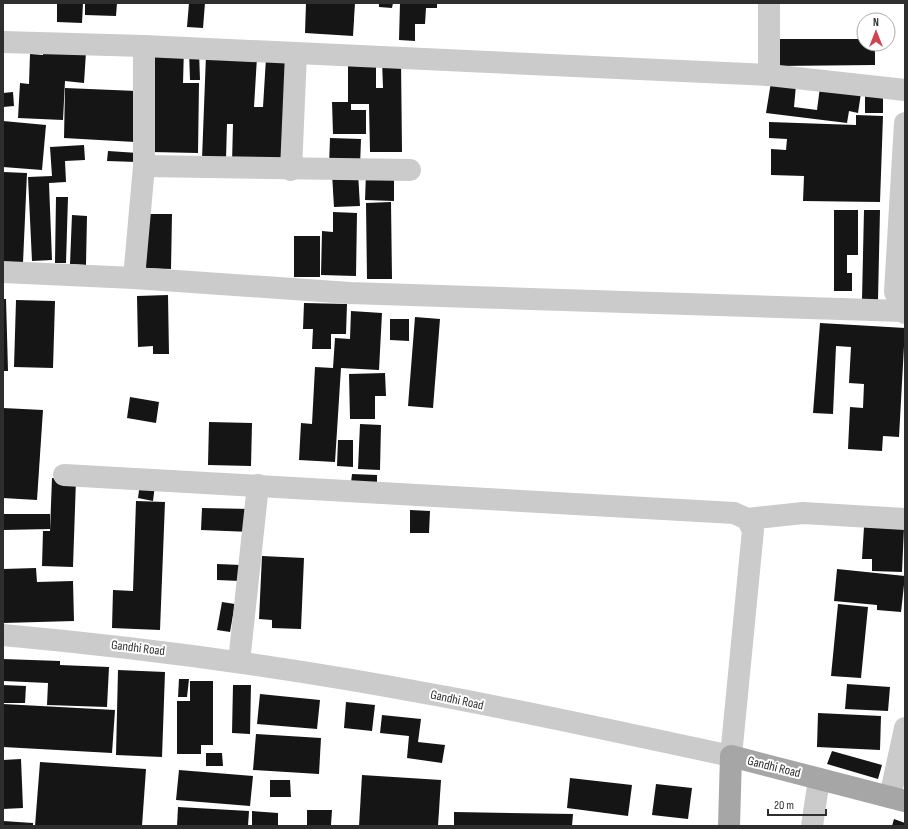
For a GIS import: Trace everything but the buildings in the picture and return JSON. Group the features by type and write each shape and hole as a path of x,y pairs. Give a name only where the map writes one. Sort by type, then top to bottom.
{"main road":[{"name":"Gandhi Road","path":"731,756 897,799"},
{"path":"729,826 731,756"}],"street":[{"path":"769,3 769,75"},
{"path":"3,42 144,46 769,75 905,90"},
{"path":"134,278 144,166 144,46"},
{"path":"291,170 296,53"},
{"path":"3,272 134,278 357,293 904,312 895,292 905,123"},
{"path":"144,166 291,170 410,170"},
{"path":"64,475 734,513 747,519 803,513 905,519"},
{"path":"239,662 258,485"},
{"path":"731,756 753,530 747,519"},
{"name":"Gandhi Road","path":"3,635 118,646 239,662 430,694 731,756"},
{"path":"897,799 905,728"},
{"path":"812,826 819,779"}]}
